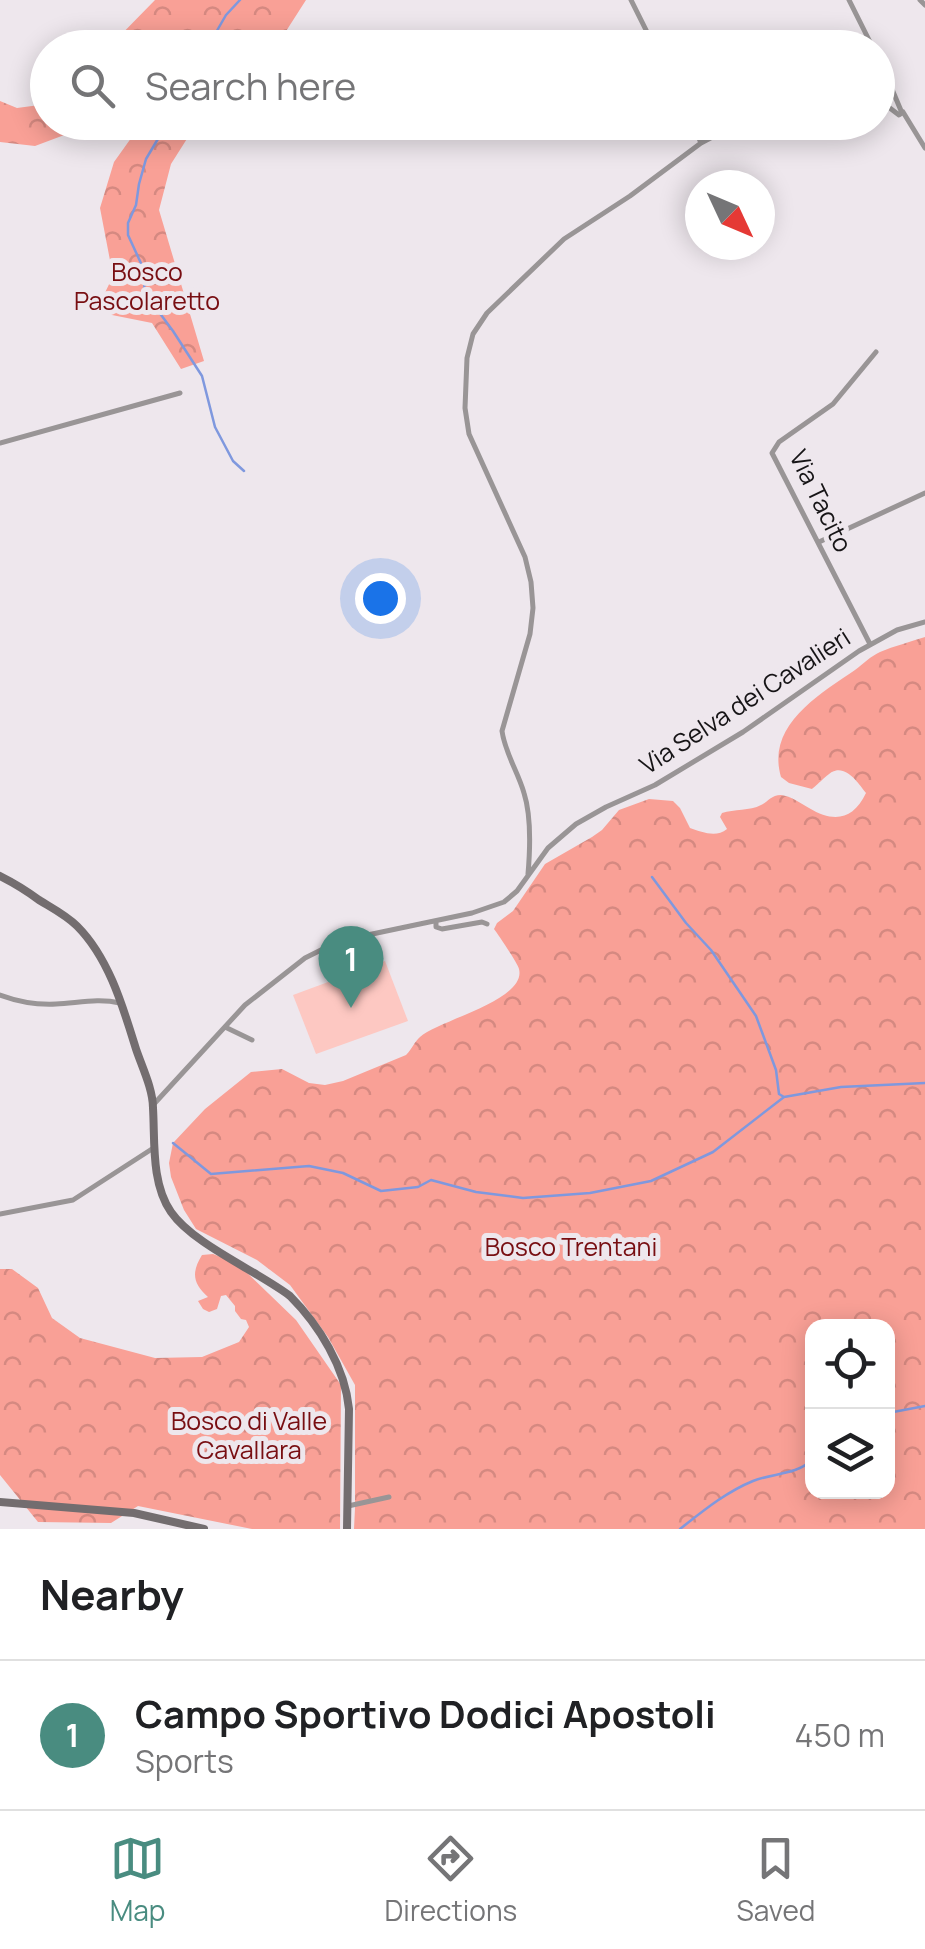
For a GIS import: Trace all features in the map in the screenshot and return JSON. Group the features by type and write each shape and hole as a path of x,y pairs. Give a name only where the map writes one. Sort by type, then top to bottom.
{"main road":[{"path":"0,876 79,928 99,955 120,1003 154,1104 160,1182 174,1216 200,1238 290,1296 340,1368 350,1409 347,1529"},
{"path":"0,1502 134,1514 204,1529"}],"street":[{"path":"849,0 865,30"},
{"path":"634,1 647,30"},
{"path":"895,95 925,148"},
{"path":"895,111 899,114 901,109"},
{"path":"528,877 526,798 502,731 530,634 531,582 525,557 469,434 465,376 470,344 487,312 552,248 707,140"},
{"name":"Via Tacito","path":"870,644 773,449 833,404 876,352"},
{"path":"0,443 180,393"},
{"path":"818,542 925,492"},
{"name":"Via Selva dei Cavalieri","path":"154,1104 253,998 301,960 345,940 498,905 514,894 548,848 580,821 655,786 747,730 870,644 904,627 925,622"},
{"path":"436,921 436,927 442,930 488,924"},
{"path":"0,995 37,1004 101,1000 120,1003"},
{"path":"225,1026 252,1040"},
{"path":"0,1214 73,1200 155,1147"},
{"path":"348,1506 389,1497"}],"shaded area":[{"path":"385,961 408,1021 316,1054 293,995"}],"green space":[{"path":"155,0 306,0 287,30 126,30"},
{"path":"0,101 17,108 30,106 30,140 51,140 35,146 0,142"},
{"name":"Bosco Pascolaretto","path":"130,140 186,140 171,164 159,210 204,361 181,369 152,323 112,315 101,301 113,276 100,208 114,162"},
{"name":"Bosco Trentani","path":"925,637 925,1529 354,1529 355,1385 328,1337 290,1285 257,1260 196,1229 171,1177 173,1143 205,1109 251,1072 282,1069 309,1083 343,1081 406,1055 430,1030 510,990 518,980 519,969 494,929 497,923 513,911 545,864 602,830 619,810 649,799 673,801 690,828 714,834 727,829 720,817 722,813 757,807 778,795 827,816 849,814 866,793 856,780 837,770 812,789 789,783 781,777 781,742 788,727 811,701 891,648"},
{"name":"Bosco di Valle Cavallara","path":"213,1254 238,1264 296,1320 341,1385 340,1529 252,1529 138,1506 111,1523 38,1522 0,1475 0,1269 12,1269 38,1288 52,1318 80,1338 155,1358 202,1357 239,1342 249,1327 226,1295 221,1296 217,1309 209,1312 198,1301 208,1297 197,1282 196,1267 202,1255"}],"waterway":[{"path":"217,30 240,0"},
{"path":"157,140 146,159 128,235 145,272 144,292 202,376 215,427 233,461 244,471"},
{"path":"652,877 711,950 756,1016 776,1070 779,1094 784,1097 841,1087 925,1083"},
{"path":"173,1143 211,1174 309,1166 343,1173 381,1191 418,1187 431,1180 476,1192 523,1198 590,1193 651,1181 713,1152 784,1097"},
{"path":"895,1412 925,1406"},
{"path":"680,1529 743,1485 805,1464"}],"place":[{"name":"Campo Sportivo Dodici Apostoli","path":"351,1008"}]}
